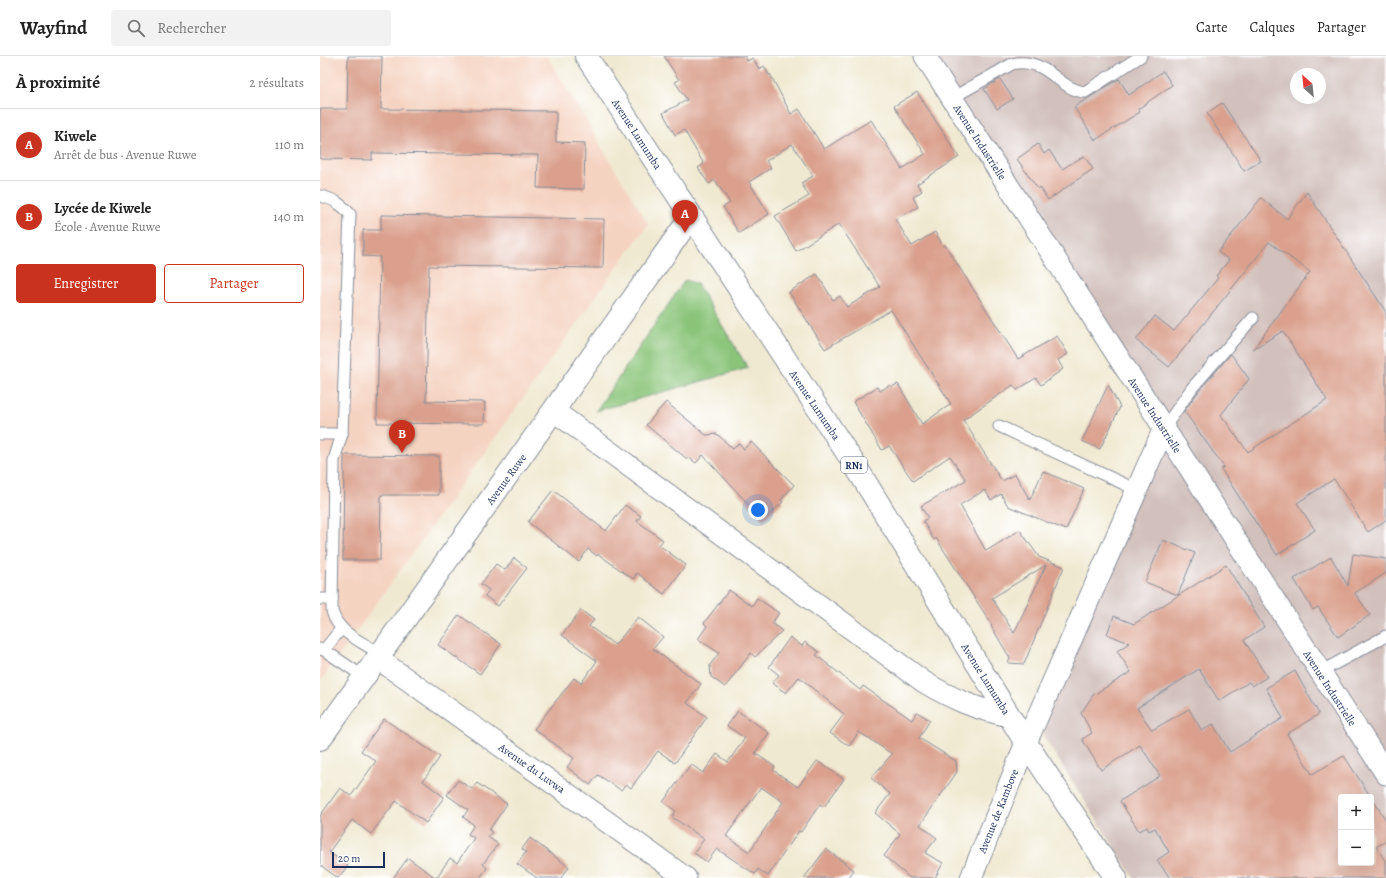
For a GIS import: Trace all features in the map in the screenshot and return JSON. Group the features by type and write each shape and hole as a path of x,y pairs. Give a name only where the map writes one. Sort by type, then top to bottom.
{"main road":[{"name":"Avenue Lumumba","path":"586,56 853,462 1026,743 1116,878"},
{"name":"Avenue Ruwe","path":"320,739 691,217"}],"street":[{"name":"Avenue Industrielle","path":"925,56 1386,774"},
{"path":"554,411 924,682 953,699 988,712 1009,716"},
{"name":"Avenue de Kambove","path":"971,878 1026,743 1164,428"},
{"name":"Avenue du Luvwa","path":"379,656 686,878"}],"lane":[{"path":"952,98 1012,64 1022,62 1031,62 1049,71 1078,92 1085,92 1141,56"},
{"path":"320,196 332,198 342,204 350,214 342,434 334,460 332,598 335,620 341,628 379,656"},
{"path":"1164,428 1192,388 1253,318"},
{"path":"999,426 1137,490"},
{"path":"320,434 342,434"},
{"path":"320,600 332,598"},
{"path":"341,628 322,650 364,677"},
{"path":"1320,672 1386,636"}],"shaded area":[{"path":"320,56 547,56 648,224 320,682"},
{"path":"917,56 1386,56 1386,878 1134,878 1040,731 1161,430"}],"green space":[{"path":"685,280 697,284 748,368 596,411"}],"building":[{"path":"348,56 382,56 381,109 556,111 556,142 585,143 584,189 537,188 538,155 372,153 372,160 320,159 320,109 347,109"},
{"path":"664,56 745,56 747,61 753,58 759,69 764,66 769,75 770,74 791,114 799,109 824,149 871,120 902,169 925,154 894,106 917,92 959,157 917,184 922,191 913,197 918,207 895,219 912,246 935,232 943,246 945,245 1018,359 1057,336 1068,354 1058,360 1063,369 1041,385 1036,378 1017,390 1013,385 963,420 1002,481 1015,474 1030,500 1043,471 1084,489 1066,530 1008,506 1001,494 991,500 985,490 960,505 986,551 1020,530 1039,557 1064,567 1024,664 1008,663 1010,658 991,626 992,625 936,538 934,540 923,521 928,518 921,506 966,480 950,456 913,481 889,446 882,450 853,402 877,387 880,391 890,385 891,387 898,384 922,424 951,404 891,310 825,349 789,292 817,274 833,300 840,296 847,307 880,287 839,224 796,251 775,216 809,196 801,183 813,176 792,144 766,161 771,168 749,182 769,214 739,233 723,207 730,203 715,180 709,184 698,168 704,164 684,130 675,135 663,113 687,100 675,82 679,80","holes":["1046,565 1014,633 992,598"]},
{"path":"1163,71 1172,85 1138,109 1140,112 1095,140 1074,107 1119,79 1129,95"},
{"path":"1000,79 1013,99 997,109 984,89"},
{"path":"1222,103 1261,161 1244,171 1207,113"},
{"path":"1038,144 1044,154 1049,150 1062,169 1084,156 1093,169 1048,200 1040,187 1038,189 1017,159"},
{"path":"1307,192 1386,312 1386,520 1368,532 1334,479 1297,503 1315,530 1277,555 1221,469 1224,467 1184,411 1198,392 1231,354 1249,379 1221,415 1248,452 1327,400 1283,331 1253,349 1310,272 1269,242 1169,367 1136,340 1155,316 1174,331 1218,278 1216,276 1229,260 1218,252 1261,198 1287,219"},
{"path":"381,215 604,219 603,268 429,266 426,401 485,402 484,424 377,423 380,257 363,256 363,230 381,230"},
{"path":"1108,385 1120,407 1100,449 1082,441"},
{"path":"666,402 706,435 717,434 733,449 739,443 744,449 751,442 794,485 781,500 783,502 763,520 703,455 696,463 688,457 687,459 646,425"},
{"path":"344,455 439,456 439,495 381,495 380,560 343,560"},
{"path":"553,490 606,531 625,505 641,516 637,521 663,540 659,545 686,565 664,594 637,573 633,579 598,554 597,556 588,549 579,562 528,522"},
{"path":"1163,540 1195,553 1178,595 1145,582"},
{"path":"1353,554 1386,559 1386,573 1355,593 1370,615 1338,637 1318,607 1313,610 1294,579 1331,557 1348,586"},
{"path":"514,558 527,568 498,606 485,596 489,590 481,584 496,564 505,570"},
{"path":"1226,565 1264,627 1244,640 1267,677 1252,686 1249,682 1219,701 1199,669 1137,708 1152,730 1189,709 1202,731 1213,724 1230,752 1283,718 1266,688 1295,671 1319,714 1287,734 1312,774 1344,756 1369,794 1338,794 1338,866 1374,866 1374,802 1386,820 1386,841 1376,847 1386,862 1386,878 1170,878 1157,860 1169,852 1155,828 1149,831 1147,827 1139,831 1120,801 1160,776 1140,745 1101,770 1082,739 1092,733 1081,713 1093,695 1131,672 1117,651 1129,643 1107,634 1114,616 1134,624"},
{"path":"729,590 752,606 757,598 779,613 772,623 782,631 755,657 751,653 725,687 711,677 710,665 719,653 698,639 707,626 704,623"},
{"path":"581,610 594,620 589,626 615,645 638,617 663,637 653,649 701,684 687,703 707,717 675,763 658,751 631,788 626,784 621,790 598,775 590,785 567,767 574,758 534,729 574,678 581,683 597,661 562,635"},
{"path":"459,615 501,644 480,674 438,645"},
{"path":"790,637 802,646 805,642 819,652 816,655 860,690 863,686 912,720 917,712 930,720 919,738 956,761 957,772 920,825 937,838 925,853 943,863 935,878 910,878 884,856 900,834 875,813 890,794 871,778 892,754 859,732 849,746 830,733 844,714 799,677 786,693 772,683 779,675 769,667"},
{"path":"738,711 769,733 755,753 775,767 773,770 798,787 817,761 844,779 824,807 820,804 801,832 799,831 768,876 758,869 755,874 717,849 707,862 694,853 704,839 672,817 676,811 663,802 691,764 703,773 717,754 728,762 745,738 727,726","holes":["761,787 783,802 749,852 726,836"]},
{"path":"384,719 440,757 423,781 444,797 426,823 396,801 371,834 352,820 329,852 348,866 338,878 320,865 320,816 340,788 351,796 376,761 361,751"},
{"path":"458,780 472,789 477,783 507,804 489,830 492,832 488,837 498,844 483,864 487,868 480,878 436,878 450,858 457,863 474,838 468,834 474,825 463,817 468,810 447,795"},
{"path":"530,838 569,867 561,878 537,878 517,864 526,852 522,849"},
{"path":"826,849 854,870 848,878 804,878"},
{"path":"408,858 436,878 393,878"}],"place":[{"name":"Kiwele","path":"685,233"},
{"name":"Lycée de Kiwele","path":"402,453"}]}
